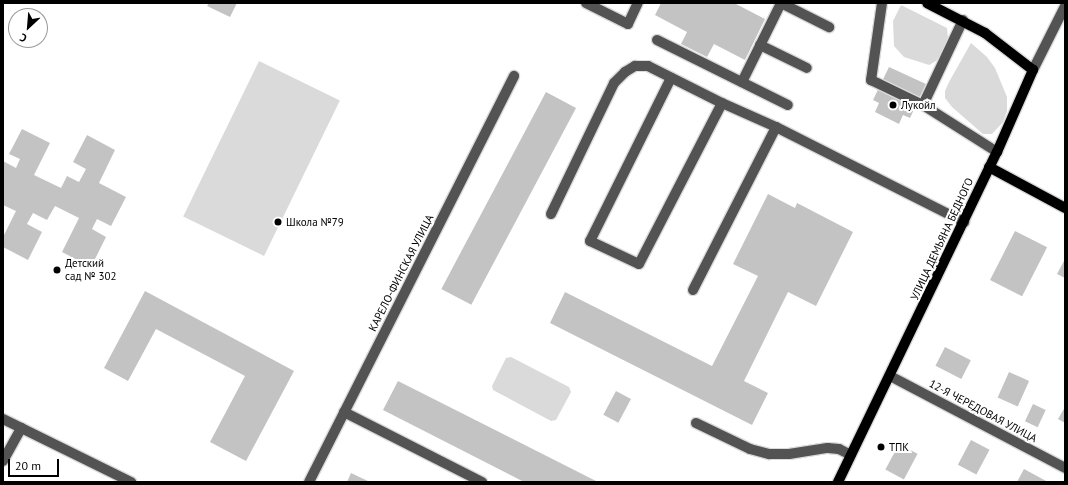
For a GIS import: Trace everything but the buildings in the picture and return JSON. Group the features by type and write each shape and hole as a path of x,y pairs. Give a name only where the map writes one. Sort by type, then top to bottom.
{"main road":[{"path":"927,3 963,20 1012,52 1033,70"},
{"name":"УЛИЦА ДЕМЬЯНА БЕДНОГО","path":"838,482 964,222 1033,70"},
{"path":"989,167 1065,208"}],"street":[{"path":"589,4 628,24 638,3"},
{"path":"742,82 781,3 829,27"},
{"path":"882,3 871,80 923,105 997,152"},
{"name":"УЛИЦА ДЕМЬЯНА БЕДНОГО","path":"1033,70 1062,18 1065,6"},
{"path":"923,105 963,20"},
{"path":"657,40 788,105"},
{"path":"760,45 807,68"},
{"path":"551,214 614,83 635,66 648,66 722,103 776,127 964,222"},
{"name":"КАРЕЛО-ФИНСКАЯ УЛИЦА","path":"309,482 514,76"},
{"path":"671,78 590,241 639,264 722,103"},
{"path":"693,290 776,127"},
{"name":"12-Я ЧЕРЕДОВАЯ УЛИЦА","path":"890,376 1065,468"},
{"path":"344,412 482,482"},
{"path":"3,419 131,482"},
{"path":"696,423 750,449 769,454 789,454 828,448 839,449 851,455"},
{"path":"3,461 21,428"}],"shaded area":[{"path":"901,5 947,28 948,38 944,50 936,61 929,65 904,57 894,46 893,21"},
{"path":"971,43 987,57 995,68 1007,97 1007,111 1003,122 992,134 983,134 952,107 945,98 945,91 949,82"},
{"path":"259,61 340,100 264,256 183,216"},
{"path":"511,357 569,387 571,392 556,420 551,421 493,390 492,386 506,358"}],"place":[{"name":"Лукойл","path":"893,105"},
{"name":"Школа №79","path":"278,222"},
{"name":"Детский сад № 302","path":"57,270"},
{"name":"ТПК","path":"881,447"}]}
